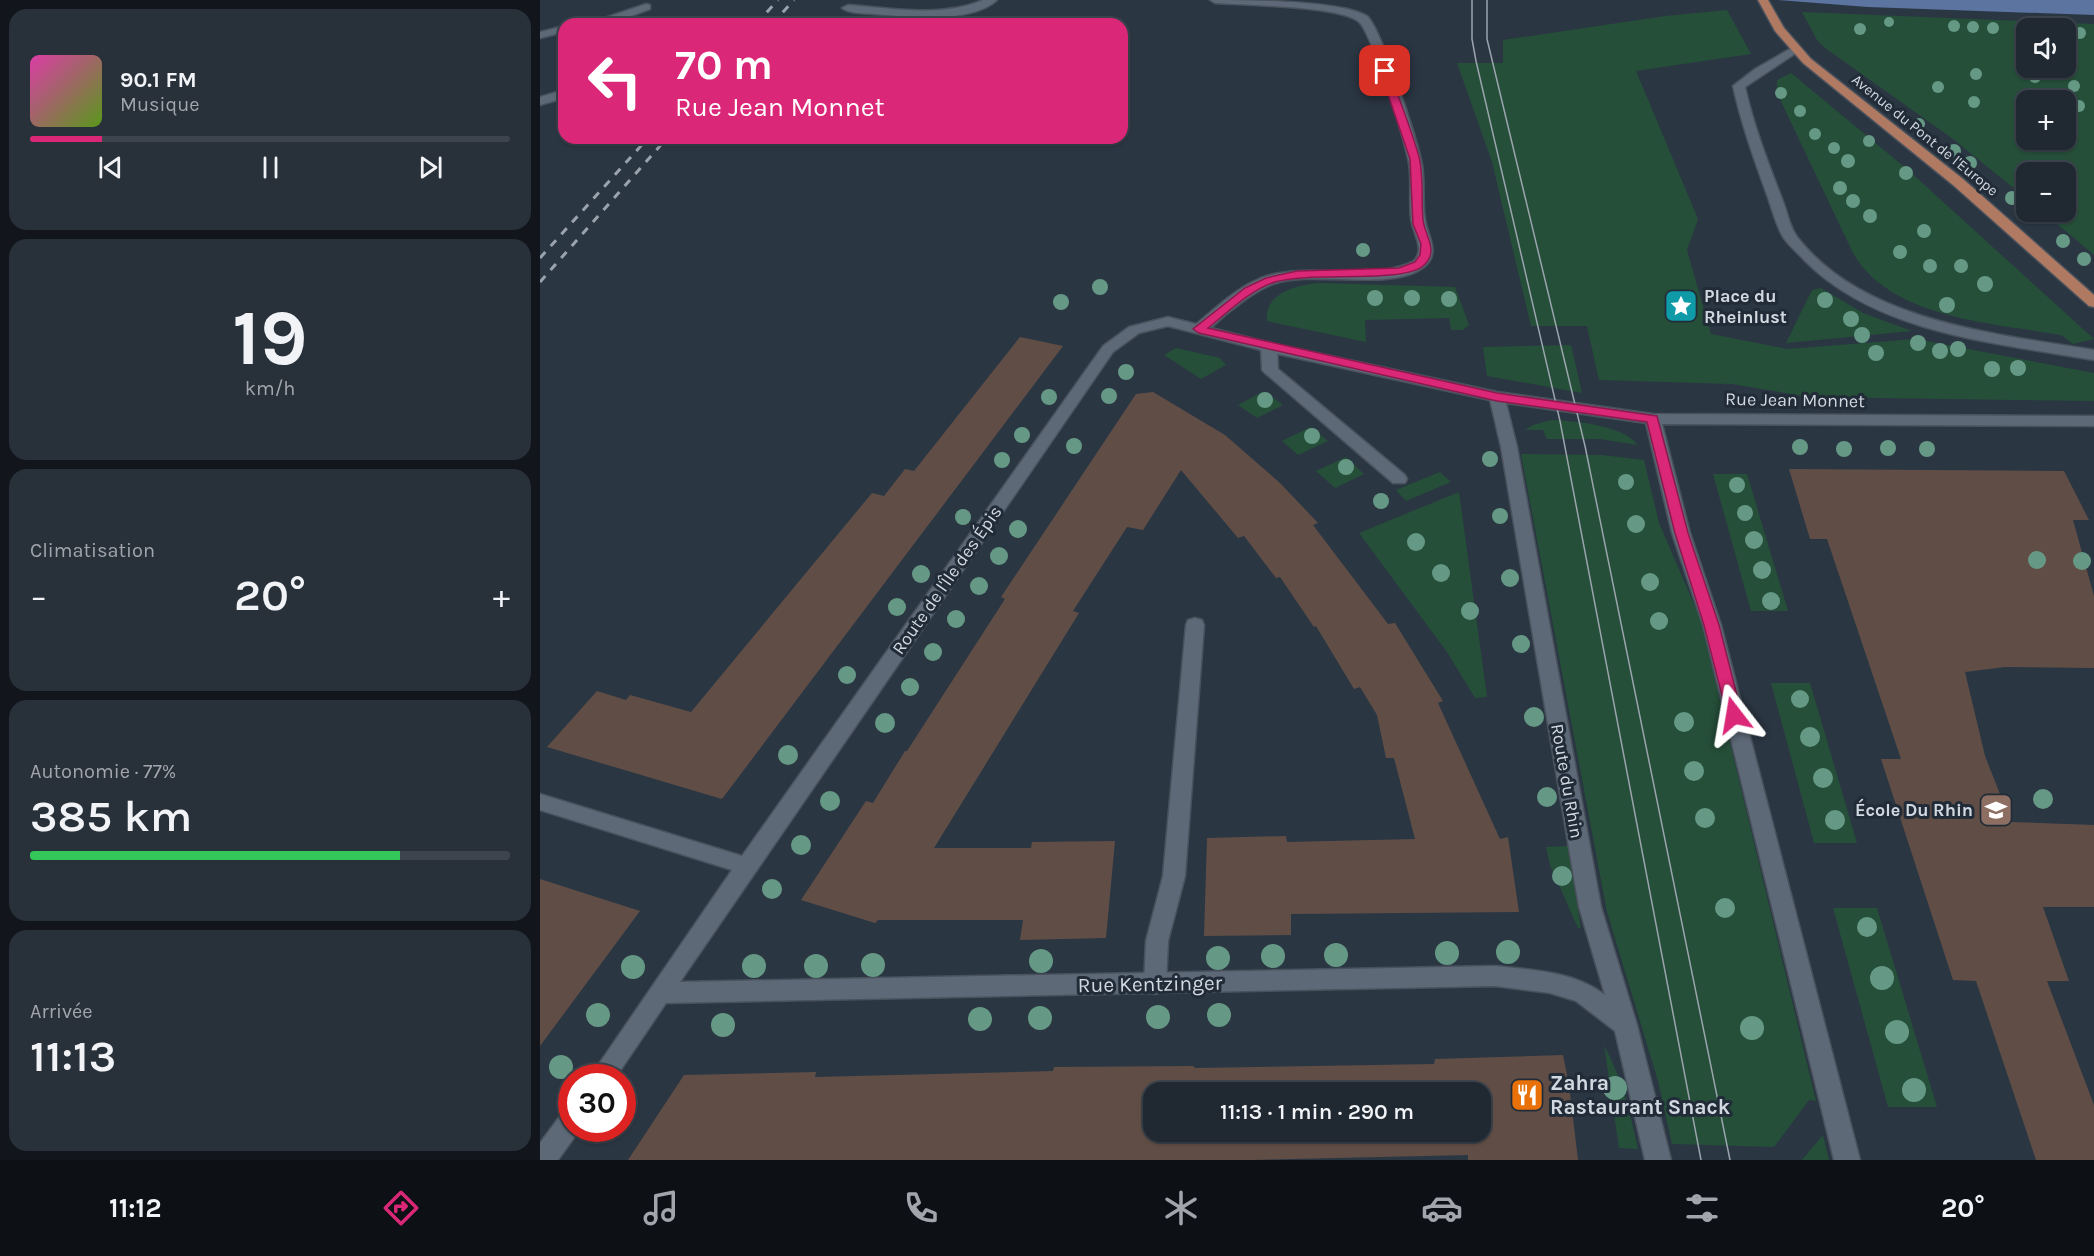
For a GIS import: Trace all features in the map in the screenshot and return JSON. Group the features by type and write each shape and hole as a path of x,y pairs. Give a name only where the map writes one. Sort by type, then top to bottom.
{"main road":[{"name":"Avenue du Pont de l'Europe","path":"1766,5 1779,29 1795,49 1958,182 2094,303"}],"street":[{"path":"848,8 952,13 978,8 992,0"},
{"path":"1199,329 1249,291 1270,280 1297,274 1400,272 1419,264 1425,255 1427,244 1418,224 1415,159 1371,32 1363,19 1352,12 1326,6 1215,0"},
{"path":"617,18 650,3"},
{"path":"639,18 650,3"},
{"path":"540,35 558,30"},
{"path":"1795,49 1772,64 1757,70 1739,86 1745,119 1791,239 1830,278 1892,312 1983,335 2094,355"},
{"path":"540,101 558,96"},
{"name":"Rue Jean Monnet","path":"1168,321 1269,347 1497,397 1653,418 2094,421"},
{"name":"Route de l'Île des Épis","path":"611,1064 1108,349 1134,330 1168,321"},
{"path":"1269,347 1270,370 1399,479"},
{"name":"Route du Rhin","path":"1497,397 1509,447 1590,907 1625,1025 1658,1160"},
{"path":"1653,418 1681,533 1714,636 1847,1160"},
{"path":"1155,984 1156,941 1174,876 1195,625"},
{"path":"540,802 747,866"},
{"name":"Rue Kentzinger","path":"661,993 1495,976 1550,983 1583,992 1625,1025"},
{"path":"543,1160 558,1139"}],"green space":[{"path":"1727,10 1751,54 1636,71 1698,219 1687,250 1711,334 1787,349 1916,339 2094,373 2094,401 1809,397 1732,384 1599,380 1587,326 1531,326 1492,162 1457,63 1503,63 1503,40 1665,16"},
{"path":"1802,12 2016,21 2016,78 2076,78 2076,23 2094,24 2094,255 2055,222 2076,222 2076,162 2016,162 2016,190 1953,139 1817,40"},
{"path":"1791,73 1908,170 2094,339 2073,344 2061,335 1946,314 1918,305 1892,292 1870,275 1853,253 1777,93 1777,80"},
{"path":"1319,283 1455,287 1469,325 1463,330 1451,330 1449,318 1365,320 1366,342 1267,321 1267,311 1276,297 1301,286"},
{"path":"1821,288 1863,313 1912,331 1786,343 1812,290"},
{"path":"1571,345 1582,393 1487,376 1483,347"},
{"path":"1176,348 1220,358 1226,365 1201,379 1164,355"},
{"path":"1264,391 1283,405 1257,418 1238,405"},
{"path":"1551,420 1598,425 1631,438 1638,445 1600,439 1547,439 1543,430 1525,430"},
{"path":"1311,427 1328,441 1298,455 1282,441"},
{"path":"1521,454 1602,455 1644,460 1659,523 1700,618 1816,1101 1809,1100 1774,1147 1672,1144 1658,1081 1607,912"},
{"path":"1346,457 1364,474 1335,488 1316,471"},
{"path":"1440,472 1451,482 1406,501 1396,490"},
{"path":"1713,474 1747,474 1788,611 1751,611"},
{"path":"1459,492 1487,697 1475,698 1447,652 1359,533"},
{"path":"1771,683 1810,683 1857,843 1814,843"},
{"path":"1568,846 1581,928 1578,928 1550,865 1546,847"},
{"path":"1833,908 1877,908 1937,1107 1888,1107"},
{"path":"1604,1045 1625,1096 1638,1149 1619,1148"},
{"path":"1823,1135 1829,1160 1802,1160"}],"water":[{"path":"1778,0 2094,0 2094,15 1868,7"}],"building":[{"path":"1020,337 1063,346 722,799 547,747 597,691 626,700 630,695 691,712 872,493 884,496 905,469 914,471"},
{"path":"1153,392 1225,435 1280,483 1318,523 1313,525 1388,624 1395,623 1443,701 1438,703 1500,839 1508,837 1519,912 1291,914 1291,935 1204,936 1207,838 1286,836 1287,842 1415,839 1394,758 1386,758 1377,715 1360,687 1354,689 1316,626 1314,627 1280,577 1276,578 1244,536 1238,538 1181,470 1143,530 1127,527 1073,611 1079,613 934,848 1031,848 1032,842 1115,841 1106,938 1020,940 1023,920 878,920 875,923 801,900 866,801 873,803 1005,599 1001,597 1136,394"},
{"name":"École Du Rhin","path":"1789,469 2064,471 2089,520 2073,520 2094,596 2094,668 2005,667 1965,672 1985,756 2011,822 2094,825 2094,907 2043,907 2069,981 2047,981 2094,1105 2094,1160 2036,1160 1976,981 1953,980 1881,759 1901,759 1827,539 1810,539"},
{"path":"540,879 640,911 540,1046"},
{"path":"1563,1055 1578,1160 1468,1160 1468,1155 1251,1160 628,1160 684,1075 816,1072 815,1077 1053,1071 1054,1067 1193,1066 1195,1068 1434,1064 1435,1059"}],"tram line":[{"path":"1472,0 1472,39 1476,61 1560,421 1701,1160"},
{"path":"1487,0 1487,39 1585,446 1730,1160"}],"railway":[{"path":"762,18 778,0"},
{"path":"778,18 794,0"},
{"path":"540,258 643,144"},
{"path":"540,282 662,144"}],"place":[{"name":"Place du Rheinlust","path":"1681,306"},
{"name":"École Du Rhin","path":"1996,810"},
{"name":"Zahra Rastaurant Snack","path":"1527,1095"}],"route":[{"path":"1385,71 1415,159 1418,224 1427,244 1425,255 1419,264 1400,272 1297,274 1270,280 1249,291 1199,329 1269,347 1497,397 1653,418 1681,533 1712,625 1734,715"}]}
